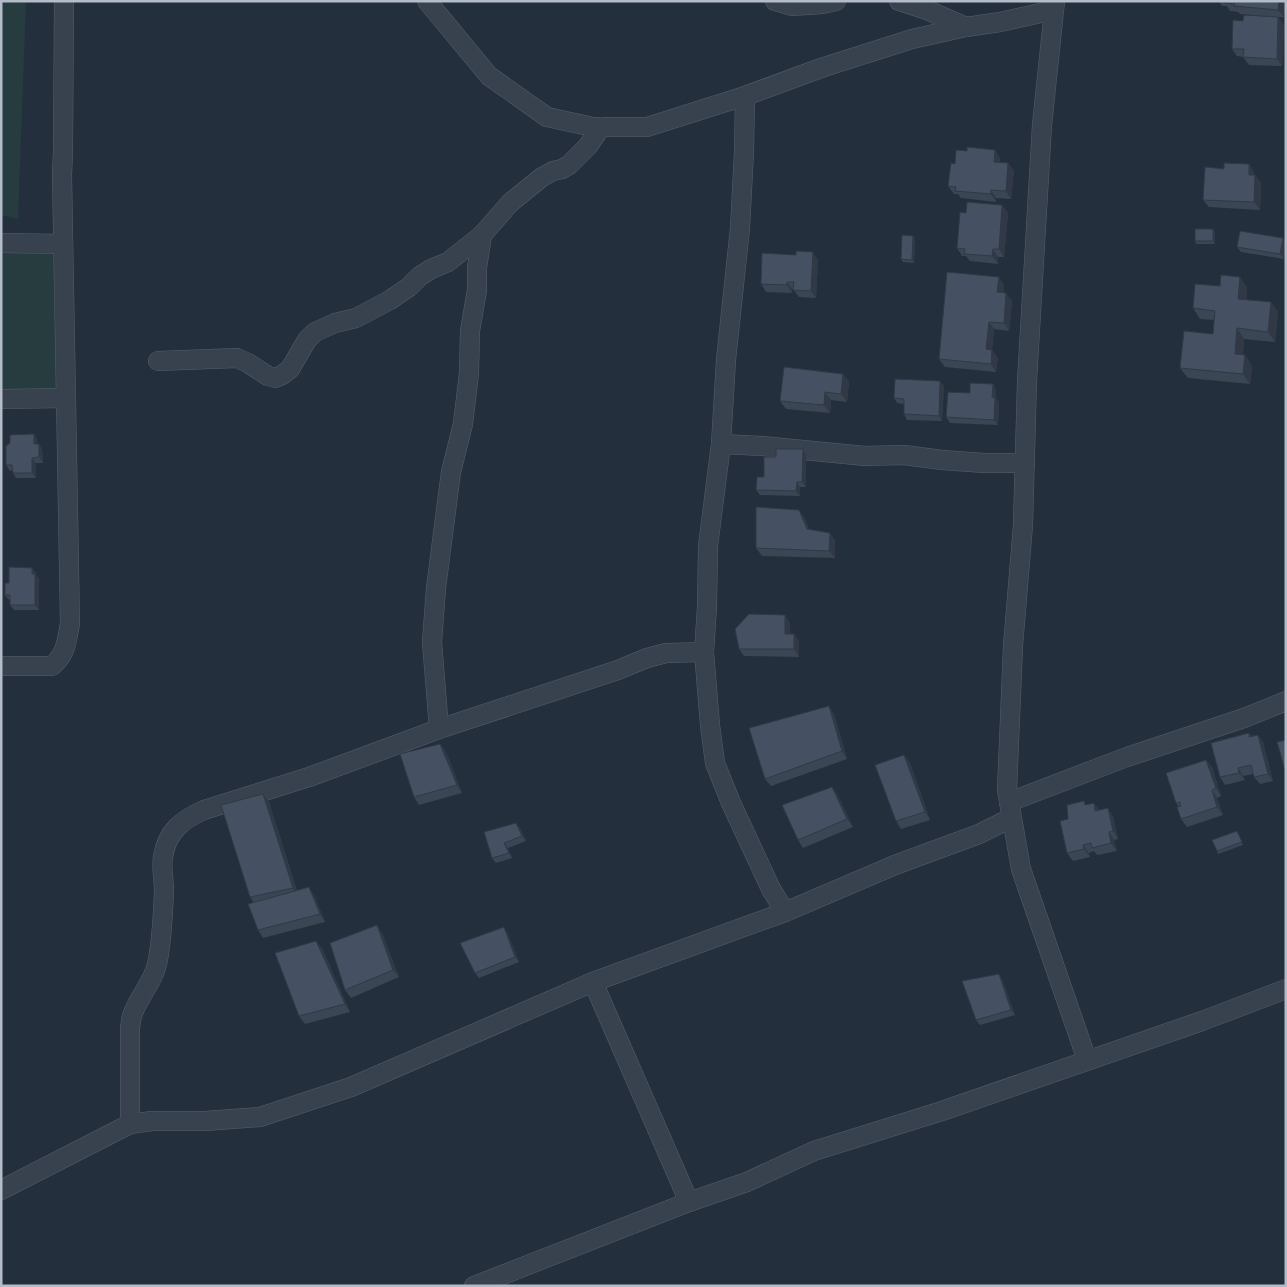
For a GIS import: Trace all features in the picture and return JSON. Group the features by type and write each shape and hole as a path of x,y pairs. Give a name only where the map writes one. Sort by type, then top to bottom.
{"street":[{"path":"1,666 52,666 64,653 70,624 62,175 64,1"},
{"path":"428,1 489,76 547,117 594,127 647,127 912,39 966,27 1000,22 1055,5 1042,125 1027,381 1023,525 1013,646 1007,790 1021,869 1087,1060"},
{"path":"775,1 792,6 836,1"},
{"path":"899,1 966,27"},
{"path":"745,96 740,228 726,360 721,444 708,546 704,652 715,763 731,803 771,888 785,912"},
{"path":"158,361 238,358 268,376 276,378 282,375 290,369 307,340 315,332 335,323 356,318 390,300 431,269 448,262 482,235 510,203 542,177 569,165 588,146 601,127"},
{"path":"439,729 432,642 436,588 452,472 463,424 469,374 470,331 477,290 477,268 482,235"},
{"path":"1,243 63,244"},
{"path":"1,399 66,398"},
{"path":"721,444 865,456 904,455 984,463 1025,463"},
{"path":"130,1124 129,1071 131,1021 157,965 164,890 163,857 169,837 177,826 189,817 204,810 309,777 439,729 618,670 647,658 666,653 704,652"},
{"path":"1,1190 130,1124 152,1121 205,1121 260,1117 350,1088 593,982 785,912 895,865 979,834 1010,810 1126,757 1244,718 1286,701"},
{"path":"593,982 688,1202"},
{"path":"474,1286 688,1202 748,1182 814,1150 942,1111 1202,1021 1286,989"}],"green space":[{"path":"1,1 26,1 18,219 1,215"},
{"path":"71,237 72,391 1,391 1,240"}],"building":[{"path":"1225,1 1279,1 1278,10 1234,6 1235,4 1225,3"},
{"path":"1244,15 1278,17 1277,59 1243,57 1244,49 1232,49 1233,20 1243,21"},
{"path":"967,147 995,150 994,162 1008,163 1006,191 991,190 991,194 955,191 956,187 948,186 951,163 955,164 956,150 967,151"},
{"path":"1224,163 1249,164 1249,175 1255,175 1254,202 1203,200 1205,167 1224,169"},
{"path":"967,202 1002,205 999,249 993,249 992,256 964,254 965,249 957,248 960,212 966,213"},
{"path":"1195,229 1213,229 1213,241 1195,241"},
{"path":"1240,231 1283,238 1280,254 1237,247"},
{"path":"902,235 913,236 912,260 901,259"},
{"path":"796,251 813,252 811,291 793,290 794,282 787,282 787,285 761,284 762,253 796,255"},
{"path":"947,272 999,277 997,292 1006,293 1004,323 989,322 986,349 992,350 991,364 939,359"},
{"path":"1221,275 1240,277 1238,299 1271,302 1268,332 1237,328 1235,354 1245,355 1243,374 1180,368 1184,331 1213,334 1215,311 1193,308 1195,284 1220,286"},
{"path":"784,367 843,374 841,394 825,392 824,405 780,401"},
{"path":"895,379 940,381 939,416 904,414 904,399 894,398"},
{"path":"970,383 993,384 992,397 995,398 994,420 946,417 948,392 970,393"},
{"path":"34,434 34,444 39,444 39,457 32,458 32,473 13,473 12,465 6,465 6,446 10,443 10,435"},
{"path":"776,449 803,449 802,482 797,482 796,491 756,490 757,477 764,477 764,457 776,457"},
{"path":"756,507 799,510 807,529 830,533 829,551 756,548"},
{"path":"9,567 32,568 32,574 35,574 35,605 10,605 10,595 5,595 5,583 9,583"},
{"path":"749,614 785,615 785,634 794,634 794,649 739,649 735,629"},
{"path":"829,706 842,751 765,779 749,728"},
{"path":"1249,733 1249,737 1258,735 1268,774 1254,777 1251,765 1238,768 1239,773 1220,777 1211,743"},
{"path":"1286,740 1286,774 1277,742"},
{"path":"440,744 457,785 414,797 400,754"},
{"path":"904,755 925,812 896,821 875,765"},
{"path":"1206,760 1216,788 1212,790 1217,807 1181,819 1177,807 1181,806 1180,802 1176,803 1166,773"},
{"path":"832,787 847,819 798,840 782,805"},
{"path":"263,794 293,888 250,897 221,805"},
{"path":"1084,801 1085,805 1094,803 1095,811 1108,808 1113,831 1109,832 1111,843 1092,848 1091,843 1083,845 1084,849 1067,853 1060,821 1068,819 1067,805"},
{"path":"516,823 522,836 504,843 509,853 492,858 484,832"},
{"path":"1237,831 1242,842 1217,851 1212,840"},
{"path":"309,887 320,914 258,930 248,904"},
{"path":"377,925 393,970 345,990 330,943"},
{"path":"504,927 515,957 475,973 460,943"},
{"path":"316,941 345,1004 299,1016 275,953"},
{"path":"999,974 1011,1010 976,1020 962,981"}]}
